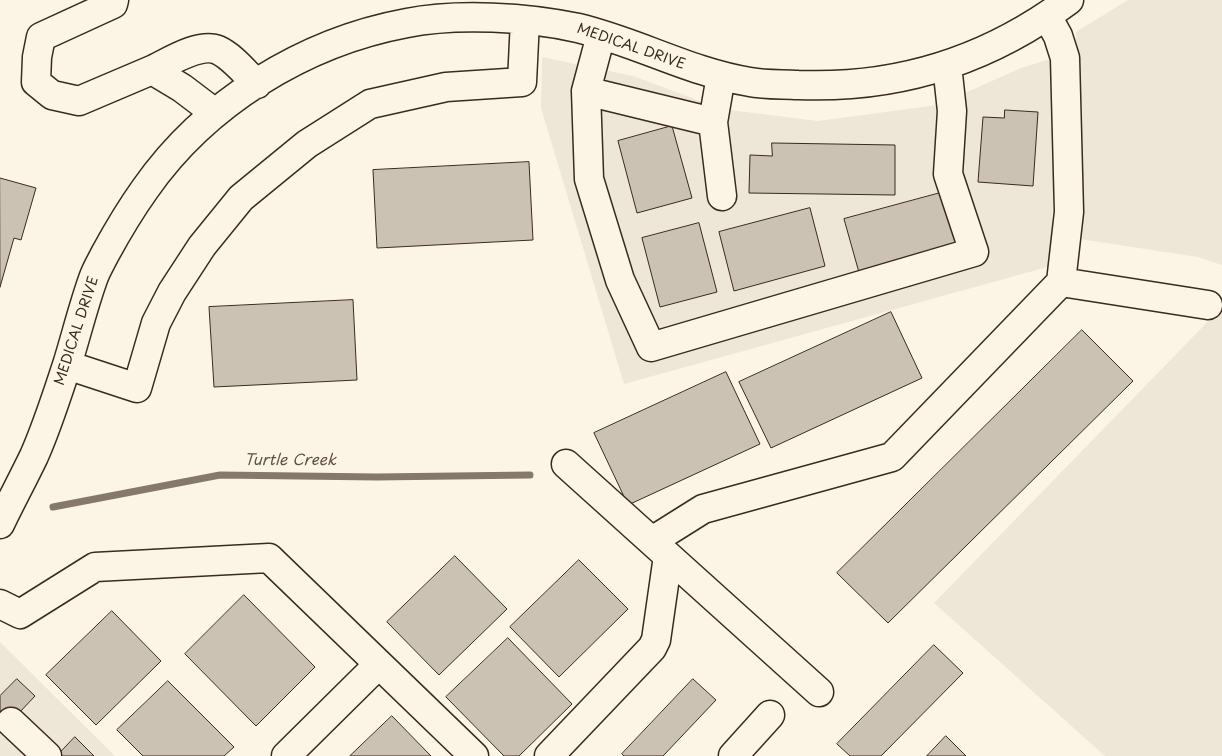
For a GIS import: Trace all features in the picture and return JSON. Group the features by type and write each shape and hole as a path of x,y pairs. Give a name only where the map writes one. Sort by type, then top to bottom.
{"street":[{"path":"114,0 113,4 41,37 37,57 36,82 52,95 79,101 199,49 209,48 218,50 230,58 257,84"},
{"name":"MEDICAL DRIVE","path":"0,524 35,454 67,365 94,275 122,223 167,160 215,113 280,69 319,50 363,33 409,22 449,18 525,20 556,24 614,38 680,64 753,83 827,86 867,83 918,74 994,47 1047,16 1069,0"},
{"path":"549,756 652,648 656,640 660,549 703,509 892,457 1061,282 1069,212 1065,58 1058,36 1047,16"},
{"path":"67,365 137,388 156,323 172,292 202,246 240,198 307,144 370,104 446,87 522,82 525,20"},
{"path":"601,35 586,91 589,178 620,280 651,347 974,252 948,174 952,111 947,65"},
{"path":"152,70 182,88 215,113"},
{"path":"721,76 713,122 722,196"},
{"path":"586,91 713,122"},
{"path":"1061,282 1208,305"},
{"path":"566,464 820,692"},
{"path":"0,604 20,614 94,567 269,558 474,756"},
{"path":"286,756 378,665"},
{"path":"732,756 770,715"},
{"path":"11,722 31,751"}],"shaded area":[{"path":"1128,0 1222,0 1222,265 1198,257 1080,239 1076,32"},
{"path":"542,57 633,76 722,109 818,121 938,105 1021,68 1053,58 1054,160 1051,266 624,384 541,108"},
{"path":"1222,307 1222,756 1105,756 934,603"},
{"path":"0,642 115,756 0,756"}],"building":[{"path":"1005,110 1038,112 1033,186 978,182 983,117 1004,118"},
{"path":"672,126 692,198 637,213 618,141"},
{"path":"772,143 895,145 895,195 749,193 750,155 772,156"},
{"path":"529,162 533,240 377,248 373,170"},
{"path":"0,178 36,188 21,240 14,238 0,287"},
{"path":"944,192 960,250 860,276 844,219"},
{"path":"810,208 825,266 734,291 719,232"},
{"path":"699,223 717,292 660,307 642,238"},
{"path":"353,300 357,380 214,387 209,307"},
{"path":"891,312 922,378 771,448 739,382"},
{"path":"1082,330 1133,381 888,623 837,573"},
{"path":"726,372 760,444 628,505 594,433"},
{"path":"455,556 507,609 439,675 387,622"},
{"path":"579,560 628,609 559,677 510,627"},
{"path":"244,595 315,667 256,726 185,654"},
{"path":"112,611 161,661 96,725 46,675"},
{"path":"508,638 572,704 519,756 504,756 446,697"},
{"path":"934,645 963,673 881,756 850,756 837,744"},
{"path":"17,679 35,696 0,733 0,696"},
{"path":"693,679 716,700 663,756 624,756 622,754"},
{"path":"168,681 234,747 224,756 143,756 117,730"},
{"path":"392,716 431,756 350,756"},
{"path":"946,736 966,756 927,756"},
{"path":"75,737 94,756 57,756"}],"waterway":[{"name":"Turtle Creek","path":"53,507 220,475 377,477 530,475"}]}
